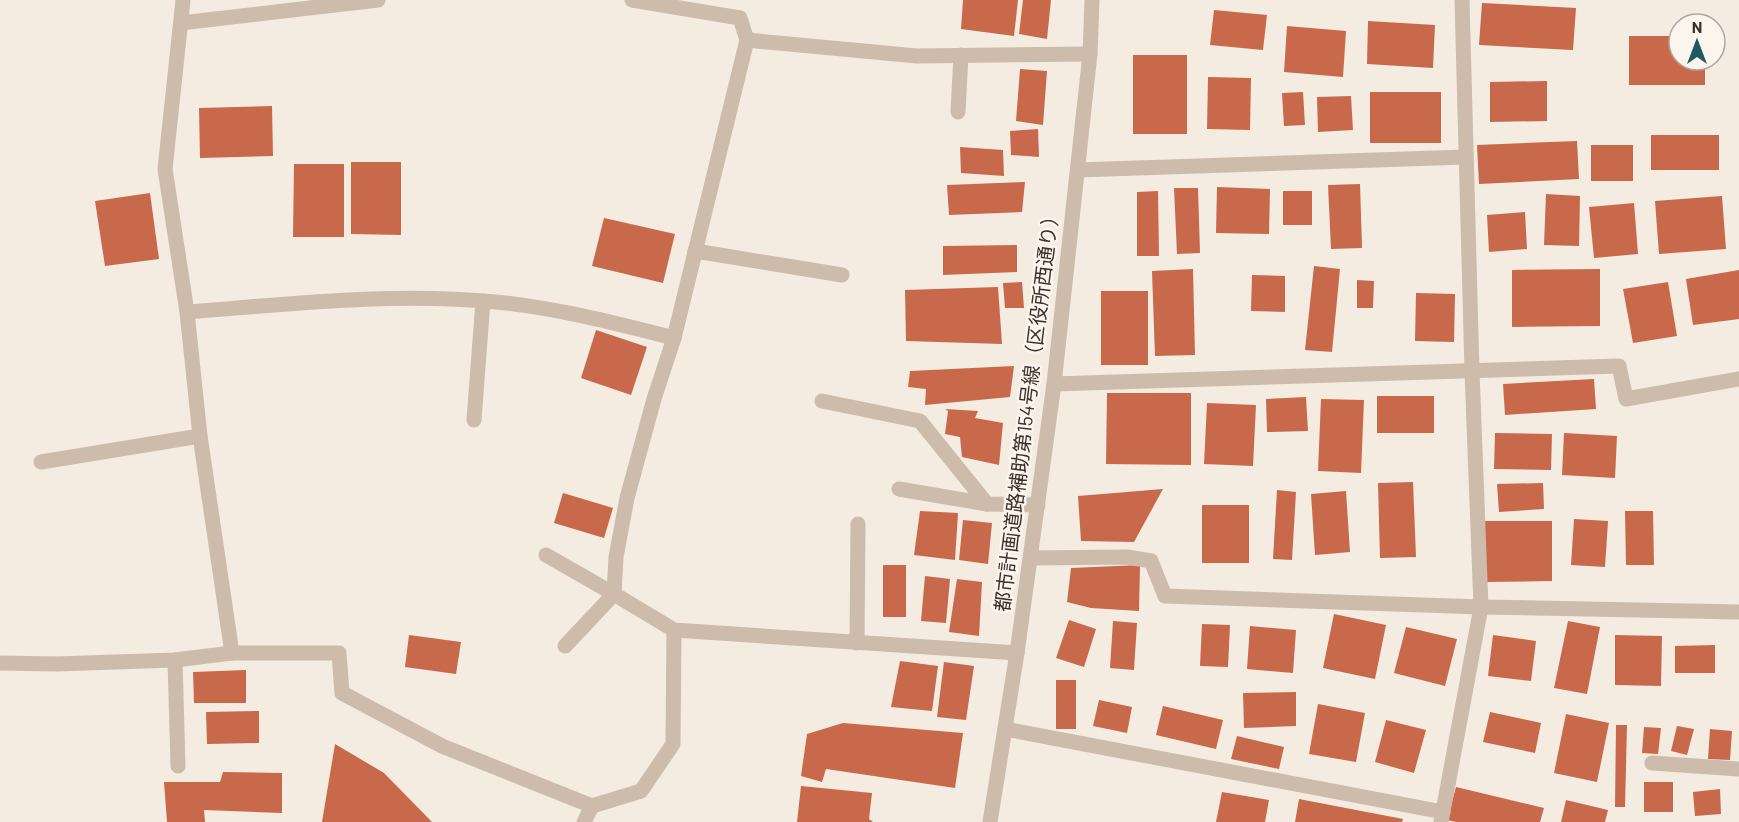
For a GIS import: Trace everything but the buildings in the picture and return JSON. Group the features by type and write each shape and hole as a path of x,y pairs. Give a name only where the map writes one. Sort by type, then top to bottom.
{"street":[{"path":"183,0 165,169 187,312 200,436 232,653"},
{"path":"181,23 378,0"},
{"path":"565,646 614,594 616,557 627,498 654,399 674,338 747,40 740,18 632,0"},
{"name":"都市計画道路補助第154号線（区役所西通り）","path":"990,822 1031,558 1054,384 1090,54 1092,0"},
{"path":"1005,729 1442,817 1481,607 1462,0"},
{"path":"747,40 917,56 1090,54"},
{"path":"958,112 962,55"},
{"path":"1078,170 1466,157"},
{"path":"695,251 842,275"},
{"path":"187,312 321,301 432,298 483,301 585,315 674,338"},
{"path":"474,420 483,301"},
{"path":"1054,384 1619,366 1626,399 1739,380"},
{"path":"822,401 920,421 987,504"},
{"path":"41,462 200,436"},
{"path":"899,489 987,504 1038,505"},
{"path":"857,643 858,524"},
{"path":"546,555 674,630 1017,653"},
{"path":"1031,558 1127,557 1151,561 1165,596 1481,607 1739,612"},
{"path":"0,663 56,664 175,660 232,653 339,653 342,693 442,746 592,806 640,791 673,744 674,630"},
{"path":"175,660 178,766"},
{"path":"1652,763 1739,769"},
{"path":"584,822 592,806"}]}
